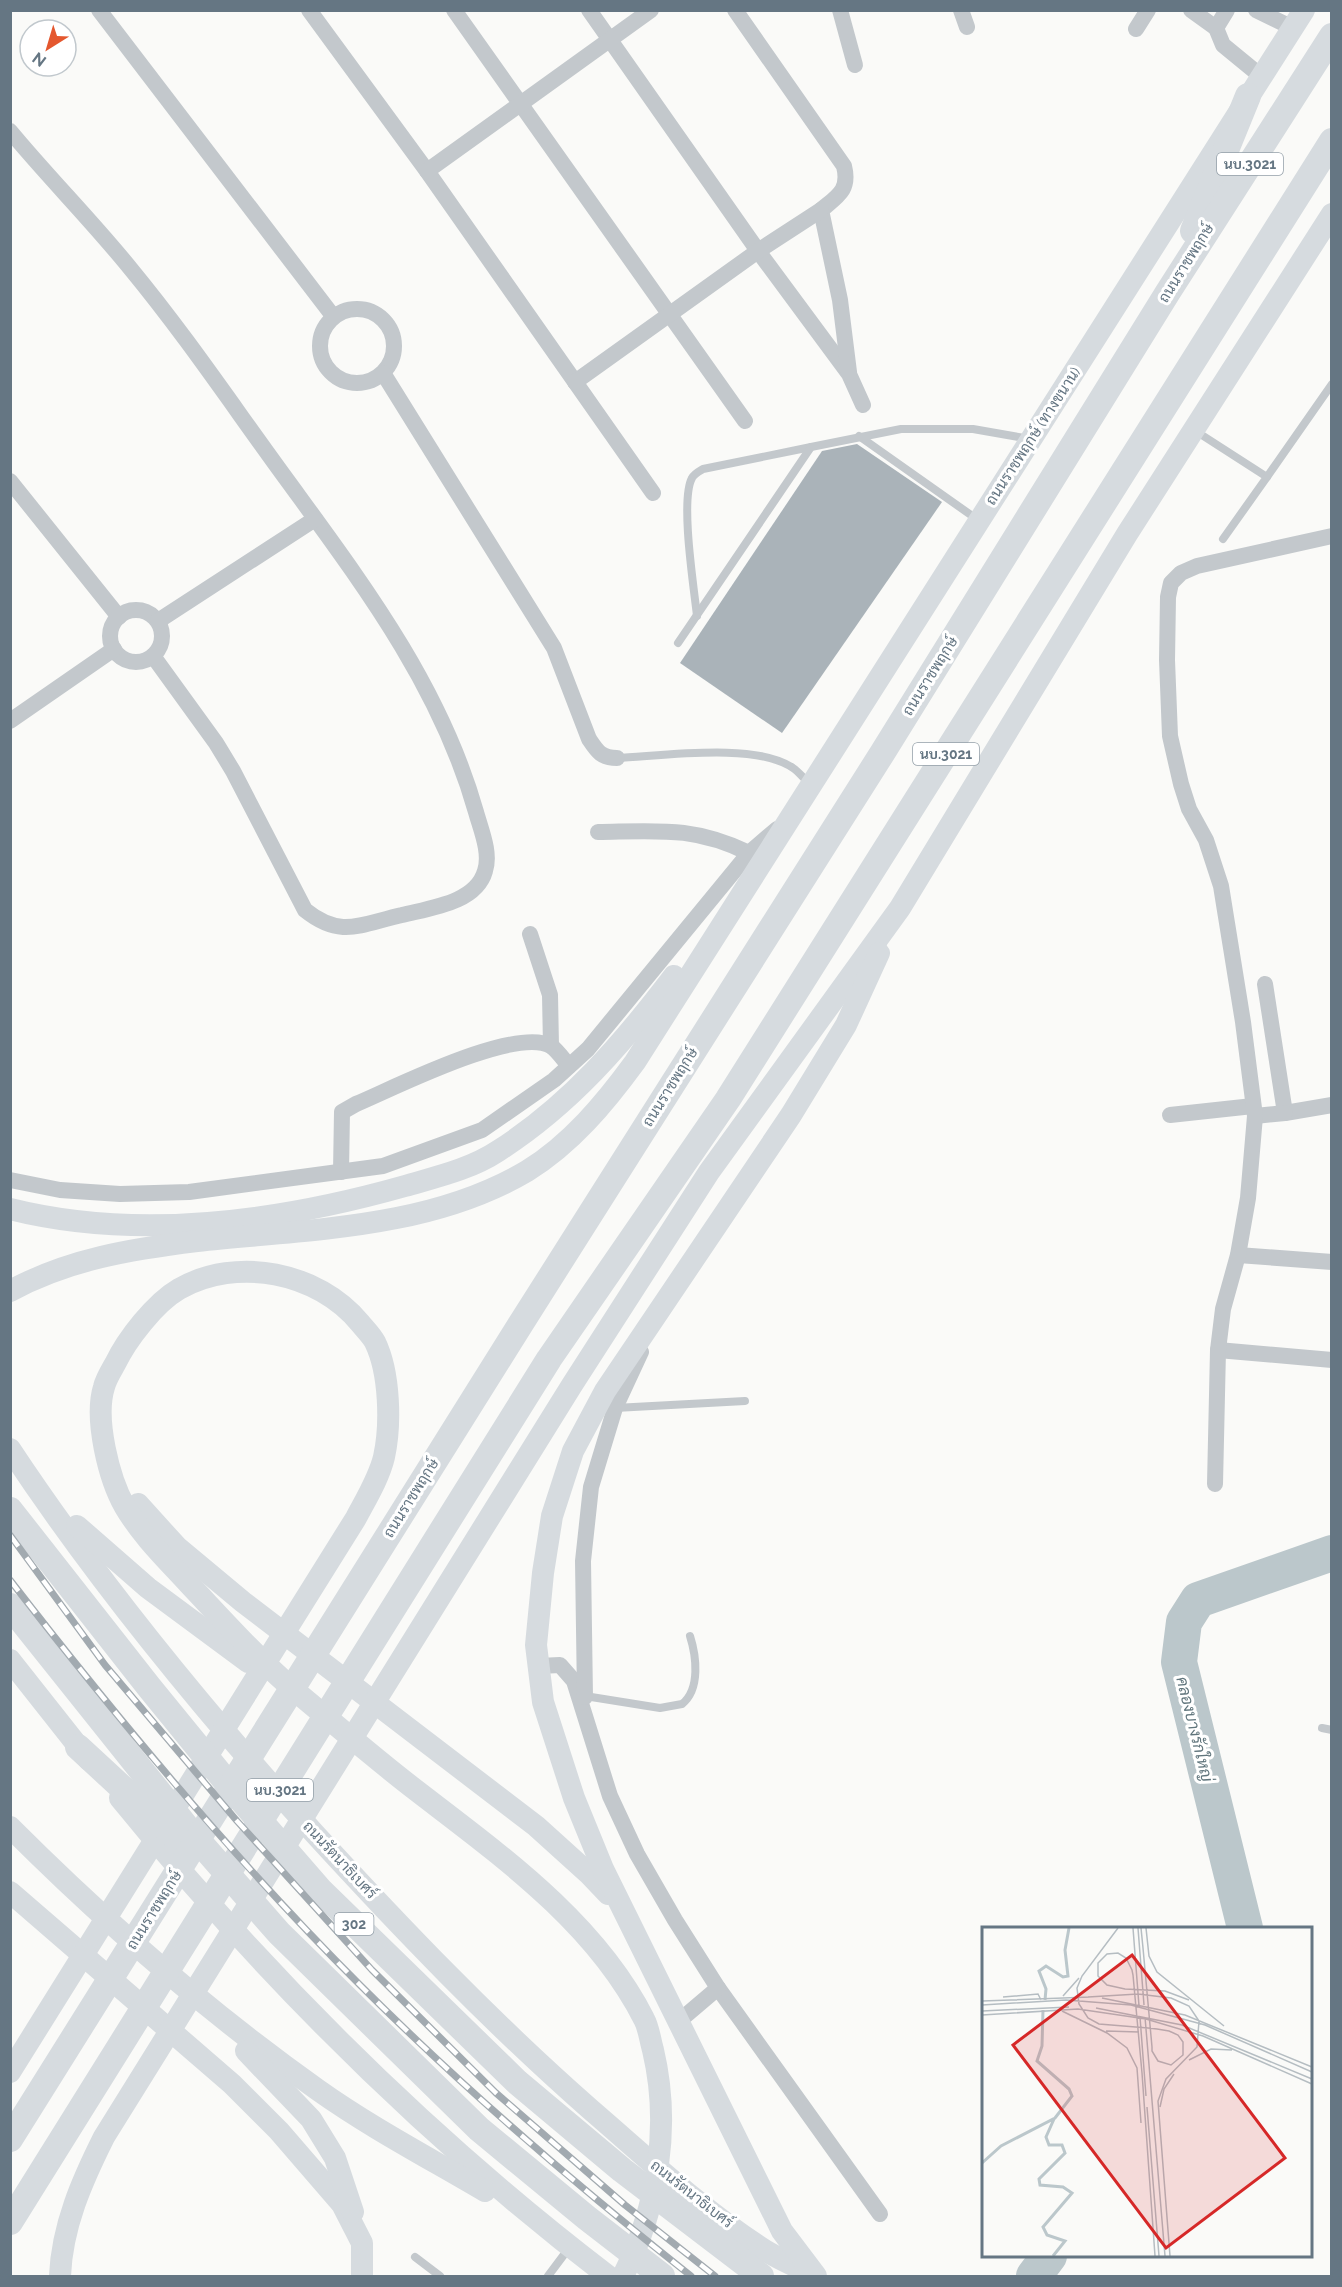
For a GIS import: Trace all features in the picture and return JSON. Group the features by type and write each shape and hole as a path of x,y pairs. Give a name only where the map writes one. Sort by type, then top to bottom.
{"main road":[{"name":"ถนนราชพฤกษ์ (ทางขนาน)","path":"755,857 788,819 1298,19"},
{"name":"ถนนราชพฤกษ์","path":"10,2139 520,1325 883,752 1167,292 1332,36"},
{"path":"1167,292 1255,86"},
{"name":"นบ.3021","path":"10,2222 549,1359 729,1099 1332,141"},
{"name":"นบ.3021","path":"900,908 1127,534 1332,214"},
{"path":"10,1209 140,1226 251,1218 368,1196 447,1174 496,1153 563,1102 599,1069 671,980 755,857"},
{"path":"10,1291 32,1280 76,1264 128,1249 314,1228 428,1212 480,1194 528,1170 569,1138 605,1103 635,1062 755,857"},
{"path":"816,2277 783,2231 620,1908 574,1798 543,1702 536,1645 552,1516 573,1451 605,1391 791,1115 846,1026 900,908"},
{"path":"60,2277 61,2252 80,2185 104,2137 572,1385 709,1172 900,908"},
{"path":"10,2072 356,1518 383,1459 388,1421 386,1382 375,1342 351,1312 320,1287 277,1275 231,1273 210,1276 176,1290 145,1320 122,1350 103,1388 106,1462 124,1506 148,1540 279,1677 340,1729"},
{"name":"ถนนรัตนาธิเบศร์","path":"10,1449 38,1491 144,1632 242,1753 426,1953 536,2062 682,2190 767,2252 816,2277"},
{"path":"106,1462 136,1502 177,1547 243,1602 536,1826 588,1873 620,1908"},
{"path":"38,1491 148,1587 340,1729 501,1854 567,1916 615,1970 646,2022 658,2073 663,2115 662,2139 646,2220 623,2277"},
{"name":"ถนนรัตนาธิเบศร์","path":"10,1510 156,1696 233,1790 321,1890 517,2082 622,2170 761,2277"},
{"path":"10,1606 189,1830 279,1933"},
{"path":"10,1660 164,1851 255,1955 457,2154 608,2277"},
{"path":"78,1747 279,1933 479,2128 662,2277"},
{"path":"10,1827 64,1881 171,1977 275,2078 310,2119 335,2158 362,2243 362,2277"},
{"path":"10,1892 232,2084 271,2123 342,2204 362,2243"},
{"path":"171,1977 320,2091 545,2228"}],"street":[{"path":"99,10 333,316"},
{"path":"309,10 427,171 653,493"},
{"path":"454,10 519,105 745,421"},
{"path":"589,10 758,251 849,374 863,405"},
{"path":"427,171 611,41 651,10"},
{"path":"575,382 843,193 847,179 844,166 735,10"},
{"path":"840,10 855,65"},
{"path":"961,10 967,27"},
{"path":"1136,29 1148,10"},
{"path":"1191,10 1216,28 1223,45 1255,86"},
{"path":"1216,28 1227,10"},
{"path":"1256,10 1298,19"},
{"path":"10,131 132,270 389,622 435,703 464,769 483,838 486,869 479,885 460,898 434,908 341,929 321,923 304,910 222,752 153,656"},
{"path":"821,210 840,300 849,374"},
{"path":"351,308 370,311 385,321 394,338 393,357 383,373 365,383 355,383 345,382 328,371 319,352 321,332 333,316 351,308"},
{"path":"383,373 554,648 589,739 598,753 607,758 617,758"},
{"path":"10,481 119,617"},
{"path":"158,621 315,519"},
{"path":"1215,1484 1218,1350 1223,1309 1238,1255 1248,1198 1254,1111 1243,1022 1221,886 1206,840 1184,793 1170,736 1167,660 1168,597 1171,583 1182,573 1197,566 1332,537"},
{"path":"144,611 158,621 162,639 153,656 136,662 128,660 114,649 110,635 119,617 126,612 144,611"},
{"path":"10,721 114,649"},
{"path":"10,1180 60,1190 120,1194 189,1192 383,1166 482,1131 522,1104 569,1066 618,1014 755,857 730,844 682,831 598,832"},
{"path":"530,934 550,995 551,1046"},
{"path":"1265,984 1285,1113"},
{"path":"341,1172 342,1112 473,1054 533,1043 551,1046 569,1066"},
{"path":"1170,1115 1254,1111 1285,1113 1332,1105"},
{"path":"1238,1255 1332,1262"},
{"path":"585,1714 583,1561 591,1487 615,1408 677,1282"},
{"path":"1218,1350 1332,1360"},
{"path":"539,1666 561,1665 574,1681 610,1796 637,1854 718,1988 880,2214"},
{"path":"678,2022 718,1988"}],"lane":[{"path":"1223,539 1332,384"},
{"path":"697,616 690,548 688,490 691,479 702,469 901,429 973,429 1030,439"},
{"path":"1194,430 1268,477"},
{"path":"860,436 979,520"},
{"path":"678,643 811,447"},
{"path":"617,758 747,754 777,761 793,768 810,784"},
{"path":"615,1408 745,1401"},
{"path":"585,1696 660,1708 682,1704 691,1691 696,1667 696,1652 690,1636"},
{"path":"1322,1728 1332,1730"},
{"path":"548,2277 570,2247"},
{"path":"415,2257 440,2277"}],"building":[{"path":"857,444 942,502 782,733 680,663 822,451"}],"waterway":[{"name":"คลองบางรักใหญ่","path":"1245,1927 1179,1662 1184,1622 1198,1600 1332,1553"},
{"name":"คลองบางรักใหญ่","path":"1034,2276 1048,2257"}],"railway":[{"path":"10,1535 105,1665 237,1821 372,1970 496,2093 625,2205 715,2276"},
{"path":"10,1580 135,1737 223,1839 313,1937 439,2062 605,2207 691,2276"}]}
